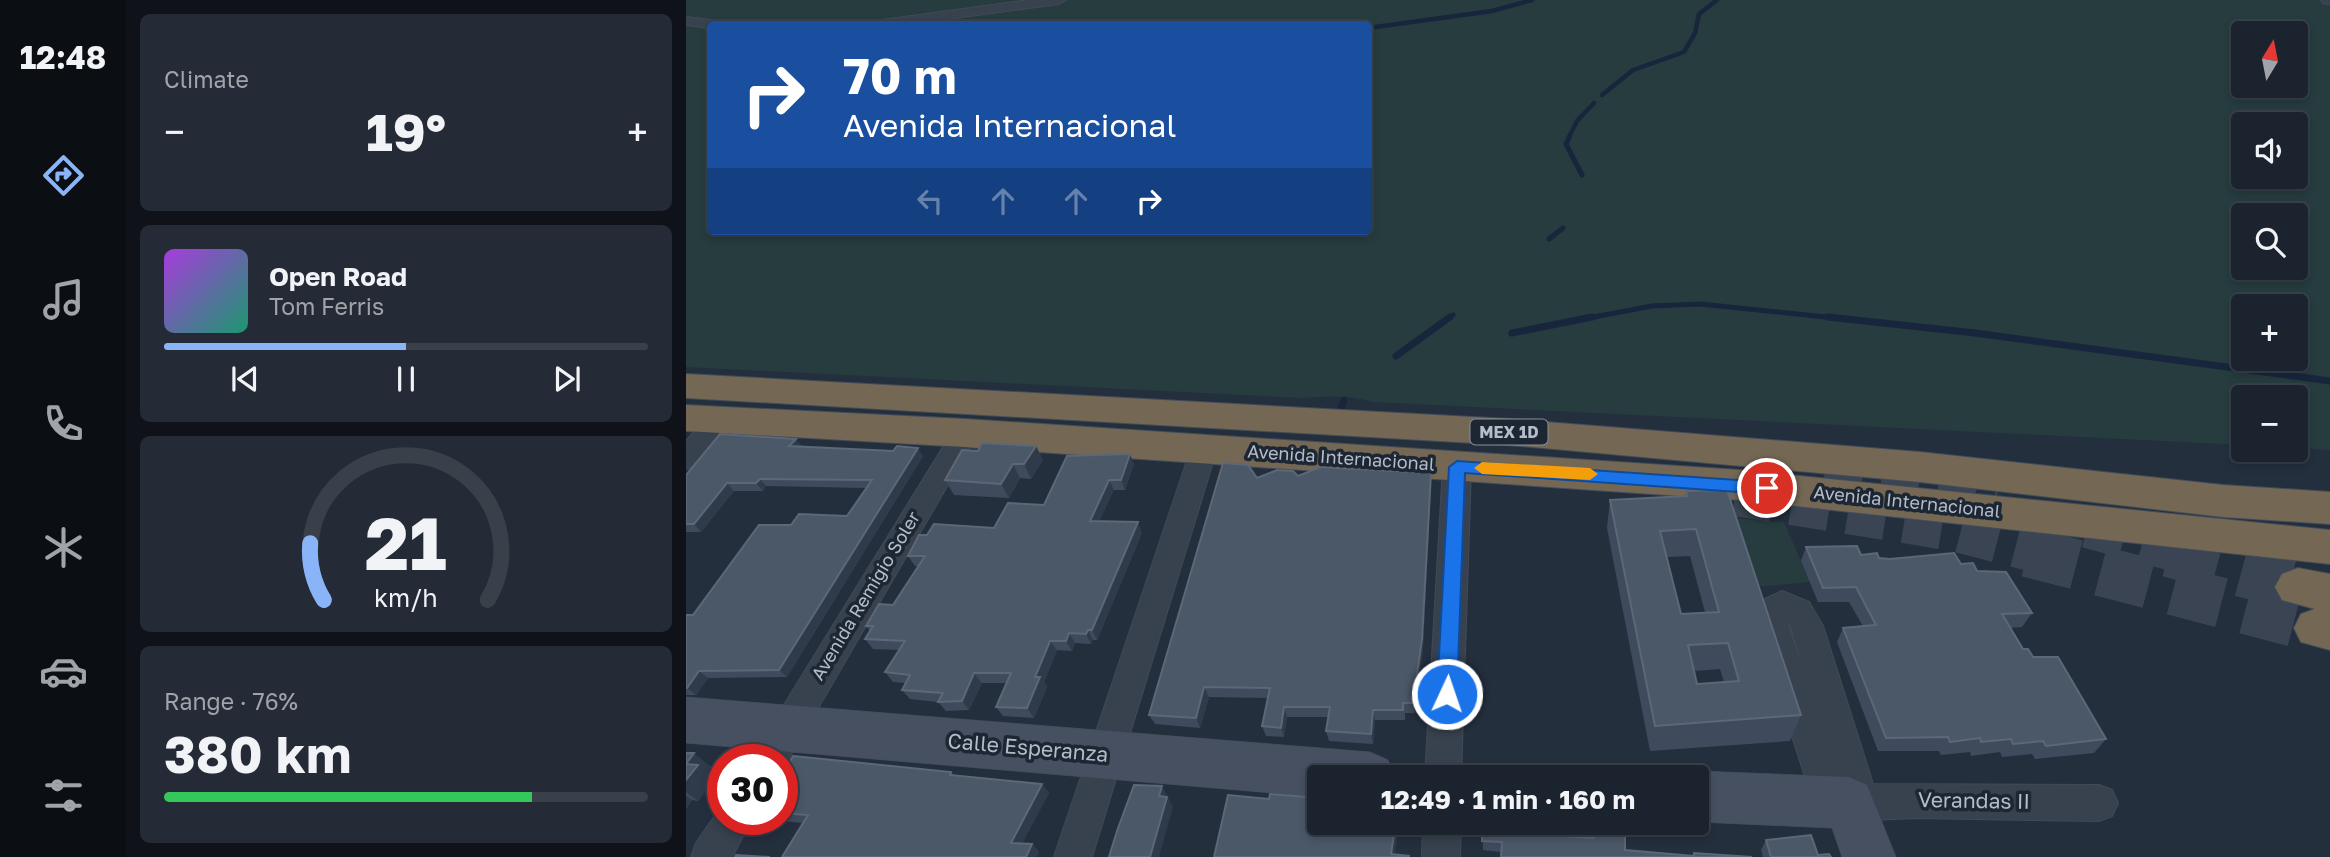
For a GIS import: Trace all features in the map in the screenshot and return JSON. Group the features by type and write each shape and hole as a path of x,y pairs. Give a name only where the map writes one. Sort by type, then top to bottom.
{"highway":[{"name":"Avenida Internacional","path":"686,386 1510,432 1920,467 2222,501 2330,508"},
{"name":"Avenida Internacional","path":"703,419 965,433 1740,485 2330,547"}],"street":[{"path":"904,21 1059,0"},
{"path":"686,21 707,24"},
{"path":"686,459 703,419"},
{"name":"Avenida Remigio Soler","path":"777,744 965,433"},
{"path":"1073,857 1204,449"},
{"path":"1444,765 1457,467"},
{"name":"Calle Esperanza","path":"686,720 777,744"},
{"name":"Calle Esperanza","path":"798,745 1106,754 1307,772"},
{"path":"1709,797 1849,803 1869,857"},
{"name":"Verandas II","path":"1849,803 1916,800 2099,803"},
{"path":"710,857 723,835"},
{"path":"1441,857 1442,835"}],"green space":[{"path":"686,0 2330,2 2330,450 2308,449 2308,385 2231,385 2231,444 1374,402 1338,397 1302,398 686,367"},
{"path":"1720,517 1784,522 1810,582 1742,588"}],"building":[{"path":"720,434 796,439 789,446 893,451 897,446 918,448 779,670 699,671 686,688 686,615 693,615 759,525 791,525 799,514 847,516 872,480 760,479 756,483 727,483 694,524 686,524 686,475"},
{"path":"982,443 1036,446 1024,464 1013,464 1001,484 945,480 962,450 978,451"},
{"path":"1130,454 1121,480 1109,480 1090,521 1138,522 1092,630 1088,630 1086,634 1069,633 1066,641 1050,641 1035,677 1040,677 1027,708 996,707 1011,673 974,673 962,701 938,702 943,693 902,690 910,675 885,672 905,641 865,639 873,626 866,626 879,604 893,605 925,556 908,556 919,535 927,535 934,524 994,528 1008,503 1044,505 1067,456"},
{"path":"1223,463 1248,465 1257,478 1277,470 1293,471 1298,476 1321,467 1431,473 1422,639 1413,703 1403,703 1403,710 1373,710 1371,734 1326,731 1330,707 1284,707 1281,728 1262,726 1270,688 1204,687 1196,718 1149,715"},
{"path":"1727,490 1801,715 1655,726 1610,500 1687,496 1686,491","holes":["1696,529 1719,612 1681,614 1660,531","1728,643 1739,681 1697,684 1688,645"]},
{"path":"1857,546 1861,555 1877,553 1879,558 1890,559 1954,553 1961,564 1973,563 1977,571 2006,572 2032,613 2002,614 2023,649 2028,649 2033,657 2058,657 2106,739 2046,746 2043,741 2013,744 2011,739 1981,742 1980,738 1950,742 1948,737 1886,738 1843,628 1876,625 1856,587 1823,588 1806,547"},
{"path":"686,753 694,753 686,764"},
{"path":"798,757 1042,784 1011,843 1032,844 1026,857 782,857 808,815 798,814"},
{"path":"686,764 698,765 686,780"},
{"path":"1134,785 1162,786 1159,796 1167,797 1150,857 1109,857 1117,831"},
{"path":"1270,794 1307,797 1307,835 1394,835 1391,854 1409,857 1214,857 1228,795 1269,799"},
{"path":"1482,835 1594,838 1594,835 1625,835 1625,850 1694,856 1694,853 1752,857 1501,857 1502,842 1482,841"},
{"path":"1811,835 1818,855 1829,854 1831,857 1771,857 1766,840"},
{"path":"736,855 770,857 735,857"}],"waterway":[{"path":"1372,27 1492,11 1532,0"},
{"path":"1602,95 1633,70 1684,52 1695,33 1699,14 1717,0"},
{"path":"1568,139 1577,121 1594,103"},
{"path":"1569,138 1566,144 1582,175"},
{"path":"1549,239 1563,228"},
{"path":"1583,319 1652,306 1700,304 1845,319"},
{"path":"1396,356 1450,317"},
{"path":"1512,333 1592,317"},
{"path":"1828,317 1975,333 2330,381"},
{"path":"1339,414 1344,400"}],"tunnel":[{"path":"1825,471 1896,481 1995,504"},
{"path":"1735,497 1953,532 2034,553"},
{"path":"2087,529 2176,553"},
{"path":"2028,552 2318,628"},
{"path":"2169,552 2298,587"}],"slow traffic":[{"path":"1482,468 1590,474"}],"route":[{"path":"1447,694 1457,467 1767,488"}]}
